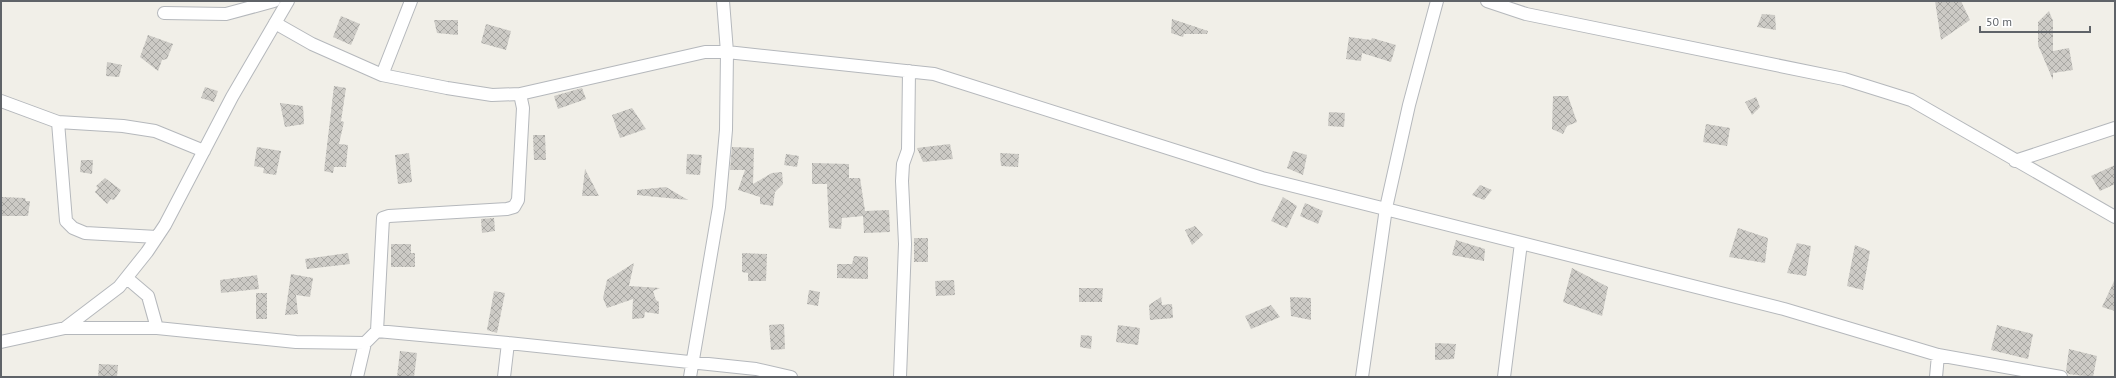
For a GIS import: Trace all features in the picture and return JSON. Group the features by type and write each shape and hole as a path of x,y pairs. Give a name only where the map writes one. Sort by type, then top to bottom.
{"street":[{"path":"164,13 226,14 274,1"},
{"path":"65,328 114,292 128,279 157,237 288,1"},
{"path":"382,75 411,1"},
{"path":"690,377 719,207 726,130 727,52 723,1"},
{"path":"1362,377 1386,208 1409,106 1437,1"},
{"path":"1487,1 1526,14 1844,80 1911,100 2115,218"},
{"path":"275,23 312,44 382,75 492,95 520,94 705,52 727,52 934,74 1262,178 1784,309 1938,355 2061,377"},
{"path":"900,377 905,244 902,180 903,164 908,150 909,72"},
{"path":"357,377 365,343 377,331 383,218 389,216 507,209 514,207 518,200 523,108 520,94"},
{"path":"1,101 58,122 123,126 155,131 204,151"},
{"path":"58,122 66,221 73,228 85,233 157,237"},
{"path":"2016,161 2115,128"},
{"path":"1504,377 1521,243"},
{"path":"128,279 148,296 157,328"},
{"path":"1,342 65,328 157,328 296,342 365,343"},
{"path":"377,331 508,342 693,362 756,369 791,377"},
{"path":"504,377 508,342"},
{"path":"1936,377 1938,355"}],"building":[{"path":"1935,1 1961,1 1970,20 1941,40"},
{"path":"2049,11 2053,21 2053,51 2069,48 2073,70 2053,73 2053,80 2038,45 2038,22"},
{"path":"1762,14 1775,15 1776,30 1757,27"},
{"path":"341,16 360,24 351,45 333,37"},
{"path":"1172,19 1208,31 1207,34 1184,34 1183,37 1171,33"},
{"path":"434,20 458,20 458,35 437,33"},
{"path":"486,24 511,31 506,50 481,43"},
{"path":"148,35 173,44 167,59 162,60 158,71 140,57"},
{"path":"1349,37 1371,40 1372,38 1396,45 1391,62 1362,53 1361,61 1346,59"},
{"path":"107,62 122,65 119,77 106,76"},
{"path":"334,86 346,88 341,121 344,122 339,144 348,145 346,167 334,167 333,173 324,171"},
{"path":"205,87 218,91 214,102 201,98"},
{"path":"582,88 586,99 558,109 554,96"},
{"path":"1553,96 1568,96 1577,122 1567,126 1563,134 1552,129"},
{"path":"1756,97 1760,107 1752,115 1745,102"},
{"path":"280,103 303,106 304,124 285,127"},
{"path":"632,108 646,129 620,138 612,115"},
{"path":"1329,112 1345,113 1344,127 1328,126"},
{"path":"1706,124 1730,128 1727,146 1703,142"},
{"path":"533,135 545,135 546,160 534,160"},
{"path":"950,144 953,159 923,162 917,148"},
{"path":"257,147 281,151 276,175 263,173 264,168 254,166"},
{"path":"732,147 754,148 753,184 772,173 782,172 783,184 775,192 773,206 760,204 760,197 738,190 745,170 730,170"},
{"path":"1293,151 1307,155 1303,175 1287,168"},
{"path":"409,153 412,182 398,184 395,155"},
{"path":"1000,153 1019,154 1018,167 1001,166"},
{"path":"687,154 702,155 700,175 686,174"},
{"path":"786,154 799,156 797,167 784,165"},
{"path":"81,160 93,160 92,174 80,172"},
{"path":"812,163 849,164 849,178 860,178 865,211 889,210 890,232 864,233 863,216 842,218 841,229 829,228 827,184 812,184"},
{"path":"2115,165 2115,184 2100,191 2091,176"},
{"path":"585,169 599,196 582,196"},
{"path":"105,178 121,190 114,200 111,199 107,204 95,192 98,188 96,186"},
{"path":"1480,185 1492,190 1484,200 1472,195"},
{"path":"666,187 688,200 637,195 637,190"},
{"path":"1,197 25,198 26,201 30,201 28,216 1,216"},
{"path":"1283,197 1297,206 1287,228 1271,221"},
{"path":"1305,203 1323,211 1318,224 1300,216"},
{"path":"494,218 495,231 482,233 481,219"},
{"path":"1195,226 1203,235 1192,245 1185,230"},
{"path":"1738,228 1768,238 1765,263 1729,257"},
{"path":"914,238 928,238 928,262 914,262"},
{"path":"1456,240 1485,249 1484,261 1452,255"},
{"path":"1797,243 1811,246 1806,276 1787,273"},
{"path":"391,244 411,244 411,253 415,253 415,267 391,267"},
{"path":"1855,245 1870,251 1863,290 1847,286"},
{"path":"348,253 350,264 307,269 305,259"},
{"path":"742,253 767,254 766,281 748,281 748,273 742,272"},
{"path":"854,256 868,257 868,279 837,278 837,264 852,264"},
{"path":"634,263 629,286 660,288 653,291 656,300 659,302 659,314 645,312 644,318 632,319 633,299 607,308 603,298 607,280"},
{"path":"1572,268 1608,287 1602,316 1563,302"},
{"path":"291,274 313,278 310,297 296,295 298,314 285,315"},
{"path":"257,275 259,289 221,293 220,280"},
{"path":"2115,279 2115,311 2102,307"},
{"path":"954,280 955,295 936,296 935,281"},
{"path":"1079,288 1103,288 1102,302 1079,302"},
{"path":"809,290 820,292 818,306 807,304"},
{"path":"494,291 505,293 497,333 487,330"},
{"path":"256,293 267,293 267,319 256,319"},
{"path":"1161,297 1162,305 1172,304 1173,318 1150,320 1149,305"},
{"path":"1290,297 1311,298 1311,320 1291,316"},
{"path":"1271,305 1280,317 1251,329 1245,316"},
{"path":"784,324 785,349 771,350 769,325"},
{"path":"1118,325 1140,328 1138,345 1116,342"},
{"path":"1997,325 2033,334 2028,359 1991,350"},
{"path":"1081,335 1092,336 1091,349 1080,347"},
{"path":"1435,343 1456,344 1454,359 1435,360"},
{"path":"2069,349 2097,356 2093,377 2068,374 2066,371"},
{"path":"400,351 417,353 414,377 397,377"},
{"path":"99,364 118,365 117,377 98,377"}]}
